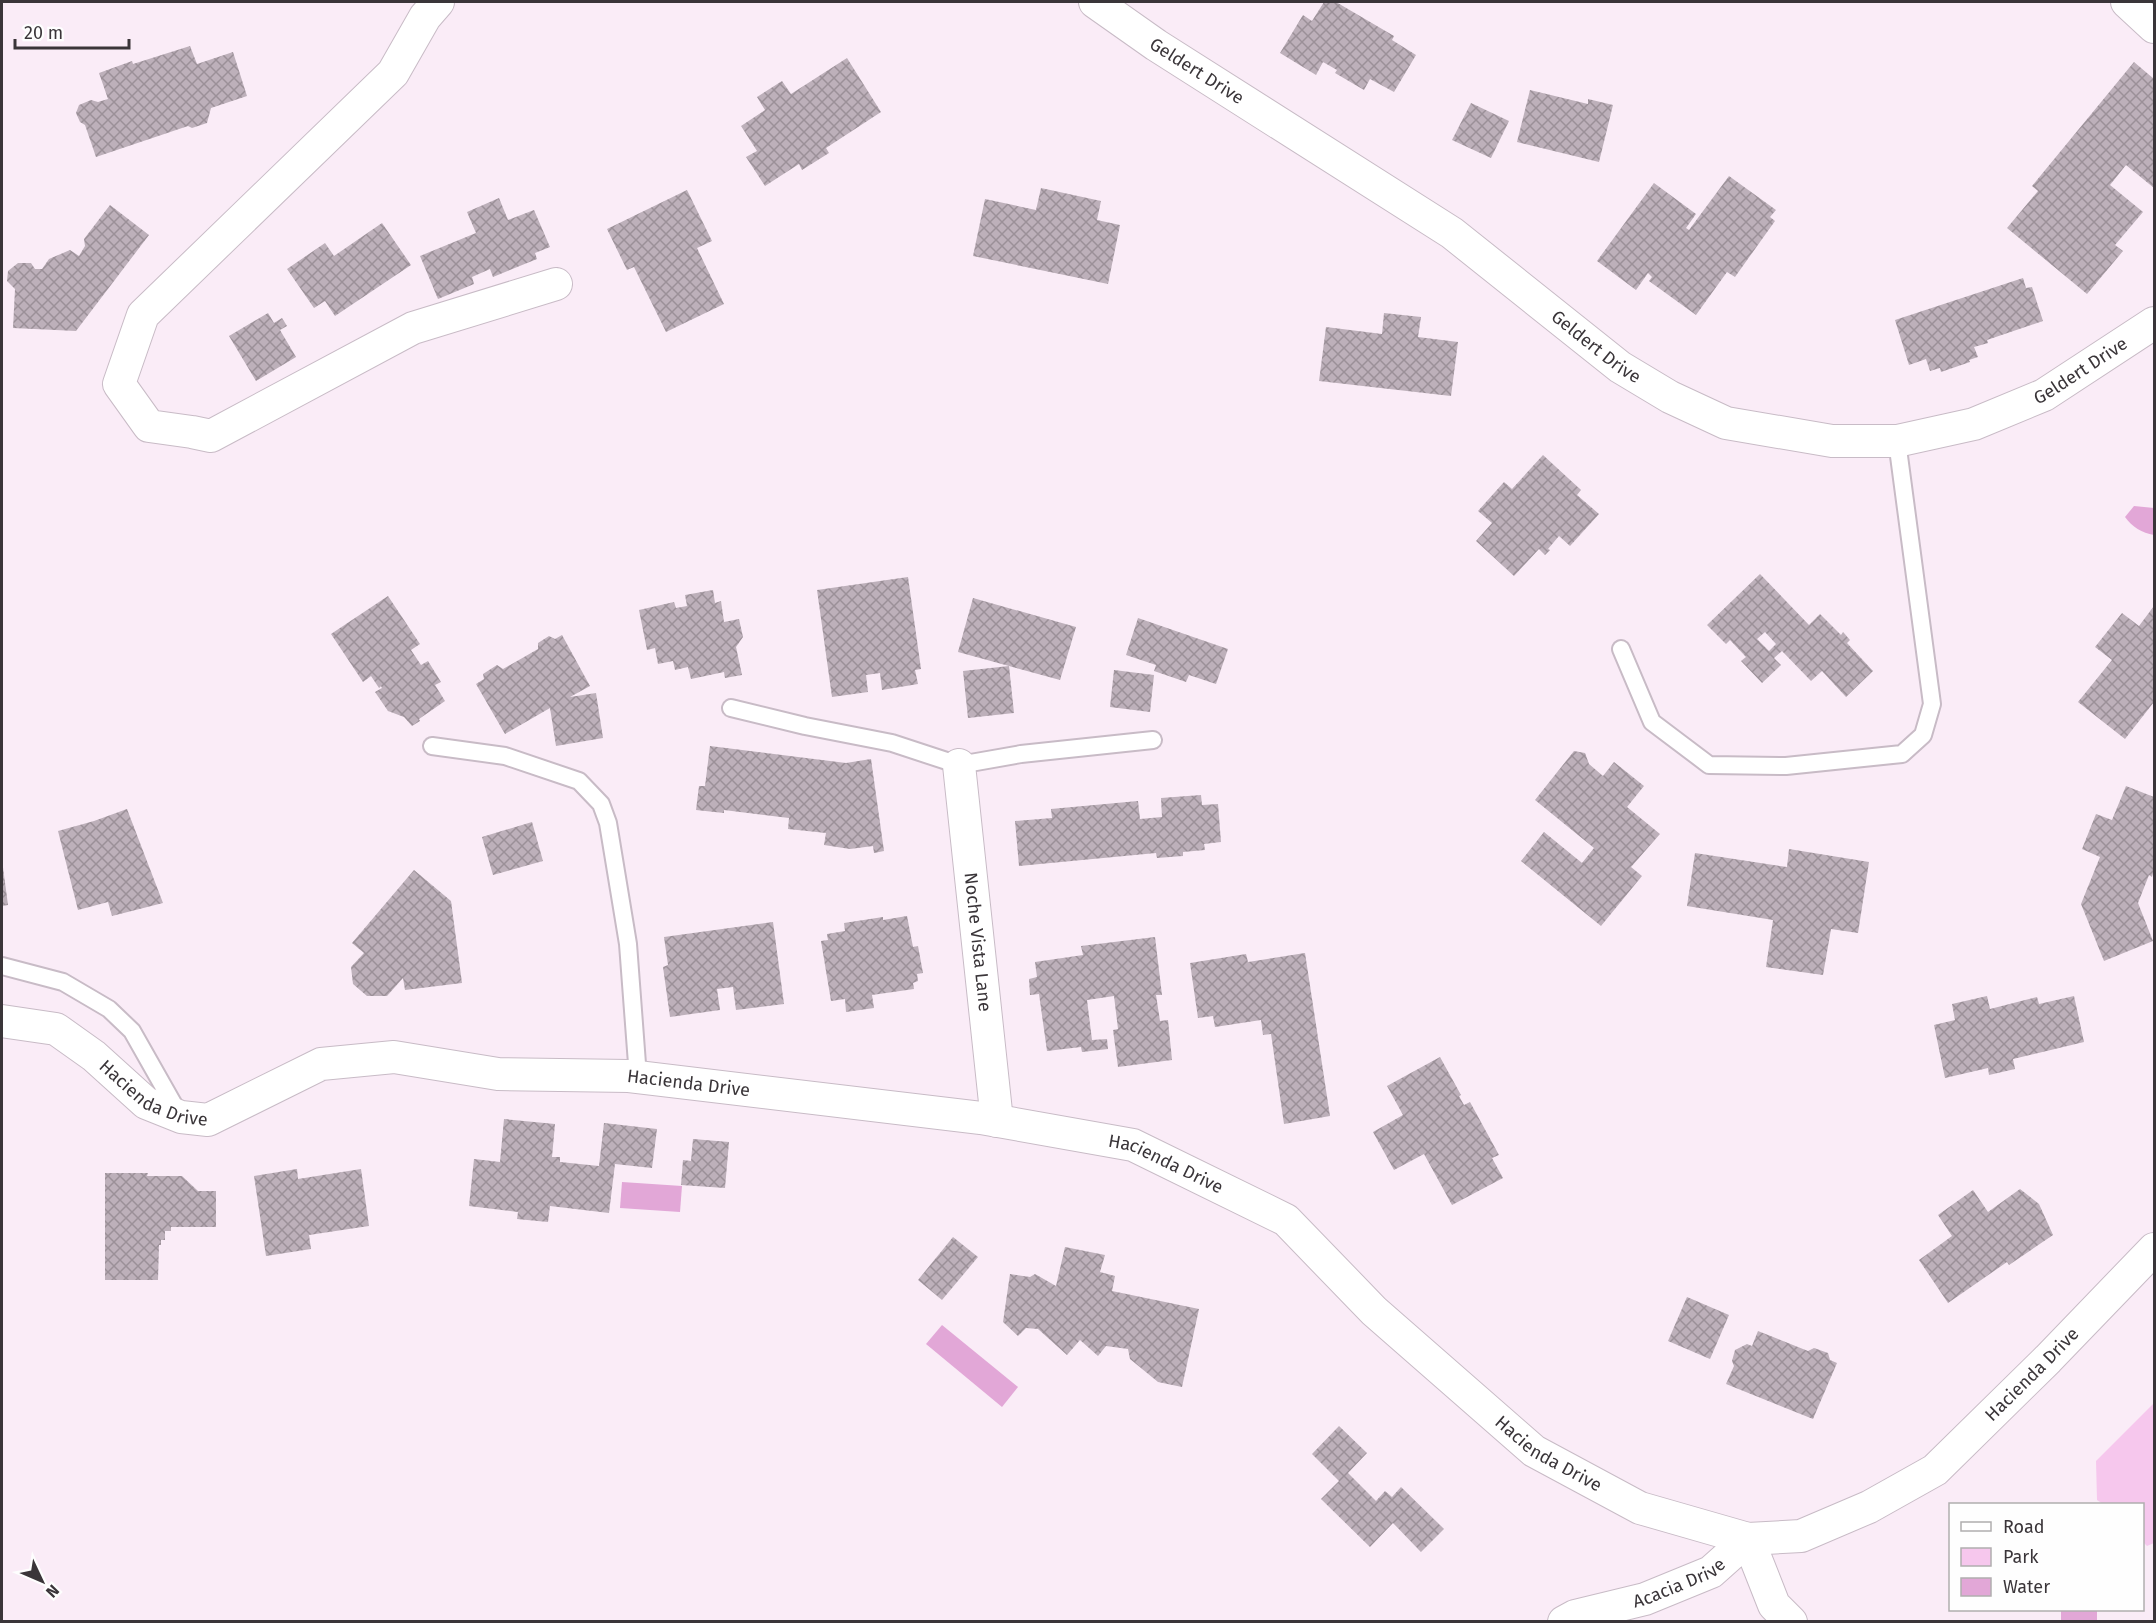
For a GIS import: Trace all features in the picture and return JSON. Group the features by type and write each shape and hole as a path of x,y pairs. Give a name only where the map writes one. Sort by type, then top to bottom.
{"street":[{"name":"Geldert Drive","path":"1095,2 1156,45 1452,233 1620,367 1670,397 1726,423 1832,441 1897,441 1974,424 2044,395 2154,323"},
{"path":"2127,2 2154,27"},
{"path":"431,9 393,74 144,315 119,384 148,426 211,436 413,328 556,284"},
{"name":"Noche Vista Lane","path":"959,765 997,1121"},
{"name":"Hacienda Drive","path":"2,1022 56,1029 94,1056 146,1103 181,1117 208,1120 321,1064 394,1057 498,1074 638,1077 997,1121 1133,1145 1286,1220 1374,1311 1534,1451 1640,1508 1748,1539 1801,1536 1869,1507 1935,1470 2048,1359 2154,1249"},
{"path":"1748,1539 1774,1605 1791,1622"},
{"name":"Acacia Drive","path":"1564,1622 1575,1616 1645,1599 1711,1572 1748,1539"}],"lane":[{"path":"1622,649 1652,722 1709,765 1786,766 1902,754 1923,735 1932,704 1897,441"},
{"path":"731,708 805,726 892,743 959,765 1021,754 1153,740"},
{"path":"432,746 505,756 579,781 601,804 628,944 638,1077"},
{"path":"2,966 63,982 109,1009 132,1030 181,1117"}],"green space":[{"path":"2154,1403 2154,1543 2147,1546 2144,1543 2144,1503 2102,1503 2097,1500 2096,1461"}],"water":[{"path":"2134,506 2154,508 2154,535 2138,529 2125,517"},
{"path":"622,1182 682,1186 680,1212 620,1208"},
{"path":"942,1325 1018,1387 1002,1407 926,1344"},
{"path":"2061,1611 2097,1611 2097,1621 2061,1621"}],"building":[{"path":"1324,2 1336,2 1394,36 1392,40 1416,55 1394,92 1370,79 1364,90 1335,73 1337,70 1323,62 1316,75 1280,53 1303,15 1312,21"},
{"path":"190,46 197,64 233,52 247,96 211,108 207,123 192,128 188,126 96,157 85,125 80,122 76,113 79,105 91,100 98,102 108,99 99,73 132,61 133,64"},
{"path":"847,58 881,112 826,148 829,153 802,170 799,164 765,186 746,157 757,151 741,126 765,110 757,97 782,81 791,94"},
{"path":"2134,62 2154,79 2154,188 2126,165 2110,185 2143,212 2115,245 2123,251 2087,294 2007,228 2038,191 2032,186"},
{"path":"1530,90 1588,104 1588,99 1613,105 1599,162 1517,142"},
{"path":"1471,103 1509,121 1491,158 1452,140"},
{"path":"1729,176 1776,210 1770,217 1775,221 1735,277 1727,272 1696,315 1649,281 1652,277 1648,273 1636,290 1597,261 1654,183 1696,214 1686,228 1689,230"},
{"path":"1041,188 1101,201 1097,220 1120,225 1108,284 973,256 985,199 1036,210"},
{"path":"687,190 712,241 697,248 724,304 666,332 634,267 627,270 607,229"},
{"path":"499,198 508,220 534,210 550,247 535,253 537,259 493,277 490,269 472,277 474,284 438,299 420,256 476,233 467,212"},
{"path":"110,205 149,235 76,331 13,328 15,289 7,281 8,271 18,263 31,263 35,269 42,269 49,259 70,250 79,256 85,246 84,239"},
{"path":"382,223 411,265 335,316 325,301 314,308 287,269 325,243 334,256"},
{"path":"2023,278 2026,288 2032,287 2043,321 1987,340 1988,343 1974,347 1978,357 1941,372 1940,368 1930,371 1926,359 1909,365 1895,320"},
{"path":"268,313 274,323 282,318 287,326 280,330 296,357 256,381 229,336"},
{"path":"1384,313 1421,317 1418,337 1458,342 1451,396 1319,381 1326,327 1382,334"},
{"path":"1543,455 1581,490 1577,495 1599,514 1570,546 1559,536 1545,555 1539,549 1514,576 1476,541 1492,523 1478,511 1504,482 1512,489"},
{"path":"1760,574 1809,625 1820,614 1841,635 1843,632 1850,640 1847,643 1873,671 1846,697 1822,671 1811,681 1782,651 1774,658 1781,665 1762,683 1741,661 1746,657 1730,640 1726,644 1707,625","holes":["1765,632 1776,644 1769,651 1757,639"]},
{"path":"908,577 921,669 915,670 918,684 882,690 880,673 866,675 868,692 832,697 817,590"},
{"path":"713,590 715,603 721,601 724,622 739,619 743,637 736,647 742,675 725,678 724,672 691,679 688,667 675,670 673,661 658,664 655,648 647,650 639,610 674,602 676,608 687,606 685,595"},
{"path":"388,596 420,644 411,650 421,665 428,661 441,682 435,685 445,701 412,726 404,717 388,711 375,692 382,688 381,686 379,688 371,676 363,682 331,634"},
{"path":"973,598 1076,627 1060,680 958,652"},
{"path":"2154,606 2154,702 2125,739 2078,702 2112,660 2095,647 2122,613 2139,626"},
{"path":"1138,618 1228,649 1216,684 1189,675 1186,682 1154,671 1156,665 1126,655"},
{"path":"562,635 590,686 570,697 596,693 603,738 556,746 550,708 505,734 476,684 484,679 483,674 497,665 503,669 538,649 538,643 549,636 555,639"},
{"path":"1009,666 1014,713 968,718 963,671"},
{"path":"1114,670 1154,675 1150,712 1110,707"},
{"path":"710,746 846,763 871,759 884,851 874,853 873,846 850,849 824,845 826,833 788,829 789,818 724,810 724,813 696,810 699,786 705,786"},
{"path":"1574,751 1585,753 1589,764 1603,776 1614,762 1644,786 1627,807 1660,834 1631,867 1642,876 1601,926 1521,861 1544,832 1582,863 1594,848 1535,800"},
{"path":"2126,786 2154,797 2154,870 2152,877 2149,875 2138,903 2153,941 2104,961 2081,904 2100,857 2082,849 2096,814 2112,820"},
{"path":"1201,795 1202,805 1218,804 1221,842 1204,844 1205,850 1183,852 1183,856 1157,858 1156,853 1019,866 1015,821 1052,818 1051,809 1138,801 1140,819 1162,817 1161,798"},
{"path":"127,809 163,903 112,916 108,902 78,910 58,831"},
{"path":"532,822 543,861 493,875 482,837"},
{"path":"1789,849 1869,862 1858,933 1831,929 1823,975 1766,967 1773,920 1687,906 1695,853 1787,867"},
{"path":"2,860 8,905 2,906"},
{"path":"414,870 451,901 462,983 405,990 403,978 387,996 367,996 353,984 351,967 364,953 352,943"},
{"path":"907,916 913,947 918,946 923,973 917,974 918,981 913,983 914,989 872,995 874,1008 846,1012 845,999 831,1001 821,941 828,940 827,934 845,931 844,923"},
{"path":"773,922 784,1004 736,1010 733,987 717,989 720,1010 670,1017 663,967 668,965 664,937"},
{"path":"1155,937 1162,995 1156,995 1160,1021 1168,1020 1172,1060 1118,1067 1113,1030 1118,1029 1114,996 1087,1000 1092,1040 1107,1039 1108,1049 1082,1052 1081,1047 1047,1051 1039,994 1030,995 1029,979 1037,977 1035,962 1083,955 1081,946"},
{"path":"1305,953 1330,1116 1284,1124 1271,1034 1263,1035 1261,1020 1215,1027 1213,1016 1198,1018 1190,963 1246,954 1248,962"},
{"path":"1987,996 1990,1009 2037,997 2039,1004 2074,996 2084,1042 2013,1059 2015,1069 1989,1075 1988,1068 1945,1078 1934,1025 1955,1020 1952,1004"},
{"path":"1440,1057 1464,1105 1470,1102 1499,1155 1492,1158 1503,1178 1452,1205 1424,1154 1394,1170 1373,1132 1403,1115 1387,1086"},
{"path":"504,1119 555,1124 552,1157 560,1157 560,1162 599,1166 604,1123 657,1129 652,1168 615,1164 609,1213 550,1206 548,1222 517,1219 518,1212 469,1206 474,1159 500,1162"},
{"path":"693,1139 729,1142 725,1188 681,1185 683,1160 691,1161"},
{"path":"297,1169 298,1179 361,1169 369,1226 309,1235 311,1249 266,1256 254,1176"},
{"path":"105,1173 182,1176 198,1191 216,1191 216,1227 171,1227 171,1231 165,1231 165,1240 161,1240 161,1245 159,1245 158,1280 105,1280"},
{"path":"2020,1189 2039,1204 2053,1235 2009,1265 2007,1262 1948,1303 1919,1260 1952,1236 1938,1215 1973,1190 1988,1212"},
{"path":"953,1237 978,1257 942,1300 918,1280"},
{"path":"1065,1247 1105,1255 1100,1272 1115,1276 1112,1291 1199,1309 1182,1387 1158,1382 1130,1359 1128,1349 1106,1346 1098,1356 1080,1340 1067,1355 1038,1329 1026,1328 1018,1336 1003,1322 1010,1274 1030,1277 1035,1274 1056,1286"},
{"path":"1687,1297 1729,1315 1710,1359 1668,1341"},
{"path":"1758,1331 1808,1351 1814,1348 1828,1353 1830,1360 1837,1363 1813,1419 1726,1384 1734,1366 1732,1361 1735,1350 1747,1344 1752,1346"},
{"path":"1339,1426 1367,1453 1348,1473 1376,1501 1385,1491 1392,1497 1401,1487 1444,1529 1421,1552 1393,1523 1370,1547 1321,1499 1339,1481 1312,1454"}]}
